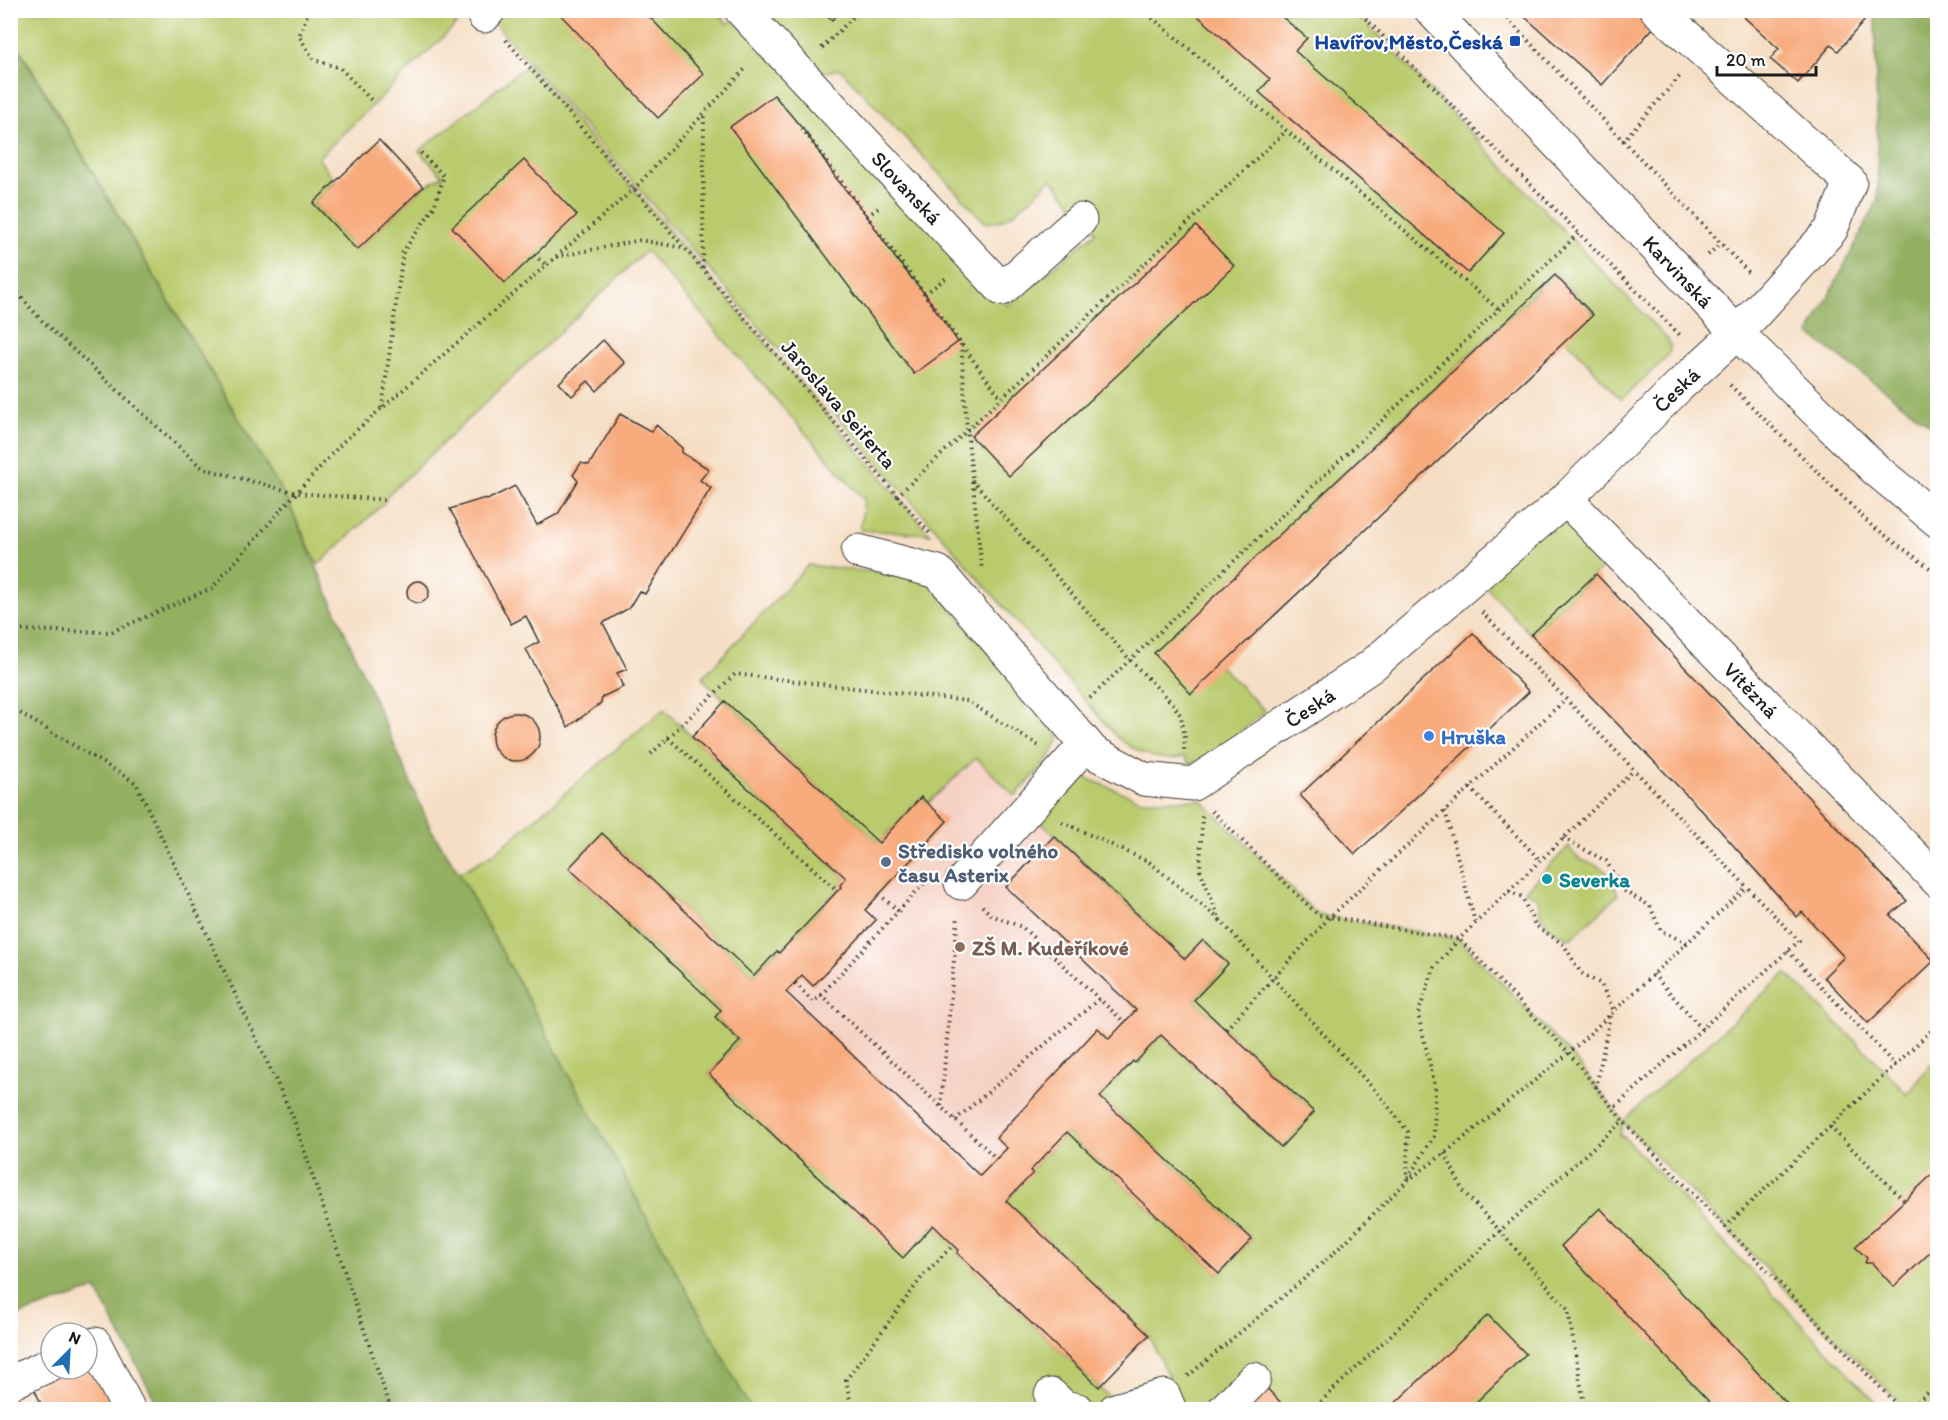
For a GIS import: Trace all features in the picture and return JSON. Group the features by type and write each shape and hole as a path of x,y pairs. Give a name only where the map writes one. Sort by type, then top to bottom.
{"street":[{"name":"Slovanská","path":"741,10 1002,289 1080,220"},
{"name":"Karvinská","path":"1431,10 1737,333 1875,468 1938,520"},
{"path":"1658,10 1702,50"},
{"name":"Česká","path":"1192,782 1370,667 1566,499 1737,333 1831,230 1850,182 1702,50"},
{"name":"Vítězná","path":"1566,499 1938,880"},
{"path":"858,551 938,572 1077,754"},
{"path":"961,883 1077,754 1093,752 1144,779 1192,782"},
{"path":"99,1352 129,1410"},
{"path":"10,1383 39,1370"},
{"path":"1224,1410 1254,1379"},
{"path":"10,1396 17,1410"},
{"path":"1115,1410 1167,1403"}],"path":[{"path":"309,10 299,36 314,60 340,68 374,103"},
{"path":"798,72 860,10"},
{"path":"1143,10 1498,309"},
{"path":"1357,10 1871,525 1938,574"},
{"path":"1499,10 1770,296"},
{"name":"Jaroslava Seiferta","path":"487,13 684,248 938,543"},
{"path":"10,630 111,632 212,588 343,442 634,189 770,42"},
{"path":"1623,141 1702,50"},
{"path":"703,269 704,113"},
{"path":"801,125 1001,398"},
{"path":"897,496 1286,131"},
{"path":"382,409 403,252 434,207 444,176 419,151"},
{"path":"1089,699 1579,233"},
{"path":"556,257 640,240 684,248"},
{"path":"534,255 546,265"},
{"path":"10,284 40,319 202,468 296,493 386,500"},
{"path":"961,343 967,430 982,574"},
{"path":"972,480 1130,660 1173,704 1181,716 1192,782 1200,870 1220,920"},
{"path":"1460,590 1799,941 1613,1109"},
{"path":"651,754 735,674 967,701 1077,754"},
{"path":"1226,1029 1330,917 1566,699"},
{"path":"10,707 136,783 293,1117 391,1410"},
{"path":"668,738 838,891"},
{"path":"1407,1181 1434,1136 1436,1086 1418,1014 1434,968 1475,923 1634,770"},
{"path":"1192,782 1318,915 1459,939 1569,1053 1623,1121 1902,1410"},
{"path":"1470,788 1540,860"},
{"path":"1029,807 1149,862 1220,920 1381,1097 1408,1132 1407,1181"},
{"path":"1445,811 1475,923"},
{"path":"1563,838 1606,861 1624,891 1650,906 1661,931 1688,943"},
{"path":"795,983 813,1002 929,878"},
{"path":"961,883 991,915 1023,927 1125,1023"},
{"path":"941,1106 961,883"},
{"path":"1167,1403 1329,1258 1407,1181 1569,1053 1747,887"},
{"path":"1509,891 1522,897 1535,925 1564,945 1581,973 1601,984 1612,1013 1596,1088"},
{"path":"879,894 898,911"},
{"path":"1788,951 1894,1065"},
{"path":"1653,974 1702,1029"},
{"path":"821,995 997,1159"},
{"path":"955,1120 1099,999"},
{"path":"1725,1227 1938,1024"},
{"path":"1312,1410 1500,1231 1623,1121"},
{"path":"1830,1127 1904,1200"},
{"path":"1444,1153 1463,1191 1568,1310 1585,1410"},
{"path":"852,1410 846,1380 922,1277 953,1245"},
{"path":"1909,1410 1938,1383"}],"shaded area":[{"name":"ZŠ M. Kudeříkové","path":"976,758 1054,836 1006,887 1136,1010 1109,1039 1098,1029 996,1138 1007,1148 980,1176 786,992 802,975 813,986 876,920 865,910 947,821 928,803"}],"green space":[{"path":"120,10 203,11 208,15 213,10 470,11 318,158 335,181 313,203 357,250 423,187 443,176 419,151 527,65 930,534 860,530 864,500 646,251 388,495 384,503 318,565 288,502 11,34 10,11 108,11 113,16"},
{"path":"716,10 728,24 737,18 1008,306 1096,232 1051,179 1011,215 1002,220 985,222 840,69 814,75 783,31 764,11 1355,11 1668,340 1669,351 1666,358 1621,400 1566,339 1593,312 1555,273 1217,595 1220,666 1265,711 1228,743 1190,764 1185,757 1164,759 1136,750 1117,737 484,11"},
{"path":"1875,11 1937,11 1937,430 1809,334 1878,200"},
{"path":"10,34 288,502 431,829 459,873 751,1409 160,1409 96,1289 11,1318"},
{"path":"1567,508 1617,554 1531,635 1479,579"},
{"path":"808,565 926,578 1059,737 1046,761 1015,796 976,758 928,803 921,797 879,843 702,678"},
{"path":"664,709 846,878 840,885 841,887 754,976 602,833 569,868 721,1010 715,1018 740,1041 709,1074 903,1257 933,1225 959,1250 957,1253 1121,1409 751,1409 459,873 496,852"},
{"path":"1081,776 1141,800 1201,800 1318,915 1459,939 1575,1059 1623,1121 1786,973 1885,1070 1907,1095 1937,1057 1937,1409 1907,1409 1801,1305 1623,1122 1620,1136 1624,1137 1882,1409 1599,1410 1585,1403 1569,1410 1184,1409 1148,1335 1006,1201 1032,1173 1030,1171 1067,1132 1219,1274 1252,1239 1100,1097 1161,1035 1281,1147 1314,1112 1194,1000 1228,964 1203,940 1185,959 1037,818"},
{"path":"1569,846 1581,860 1599,866 1606,872 1618,895 1571,939 1546,924 1541,916 1538,899 1525,891"}],"building":[{"path":"556,10 643,10 704,74 658,118"},
{"path":"822,10 842,10 832,20"},
{"path":"1191,10 1274,10 1307,38 1295,51 1504,233 1468,273 1259,92 1270,79"},
{"path":"1517,10 1636,10 1654,27 1602,85"},
{"path":"1750,10 1870,10 1872,12 1838,51 1831,45 1798,83 1770,59 1779,49 1744,17"},
{"path":"774,95 807,134 836,178 867,216 958,342 914,374 730,127"},
{"path":"379,140 423,187 357,250 313,203"},
{"path":"524,160 577,215 505,283 452,227"},
{"path":"1196,226 1234,266 1009,476 971,436"},
{"path":"1555,275 1593,315 1191,694 1154,653"},
{"path":"603,340 625,363 597,391 588,381 572,396 559,383"},
{"path":"620,414 652,432 656,425 682,448 682,453 709,469 700,480 711,488 645,594 639,591 629,608 603,623 627,669 617,673 623,687 602,697 601,703 568,727 526,649 539,642 526,616 511,624 450,509 485,498 487,500 515,486 537,525 558,514 578,481 573,475 581,463 589,465"},
{"path":"1596,574 1907,901 1890,915 1934,961 1868,1023 1824,977 1844,957 1802,912 1797,917 1709,818 1531,635"},
{"path":"414,581 422,581 429,588 429,596 422,603 414,603 407,596 407,588"},
{"path":"1473,633 1529,692 1355,854 1300,795"},
{"path":"725,701 879,843 921,797 947,821 865,910 876,920 813,986 802,975 786,992 980,1176 1007,1148 996,1138 1098,1028 1109,1039 1136,1010 1006,887 1054,836 1185,959 1203,940 1228,964 1194,1000 1314,1112 1281,1147 1161,1035 1100,1097 1252,1239 1219,1274 1067,1132 1030,1171 1033,1173 1006,1201 1149,1335 1099,1387 957,1253 959,1250 933,1225 903,1258 709,1074 740,1041 715,1017 721,1010 569,868 602,833 754,976 841,887 840,885 846,878 692,737"},
{"path":"516,713 533,720 540,737 533,754 516,761 499,754 492,737 499,720"},
{"path":"1938,1169 1938,1245 1894,1287 1872,1263 1865,1263 1867,1258 1855,1247"},
{"path":"1600,1208 1793,1410 1717,1410 1561,1246"},
{"path":"1488,1315 1526,1354 1468,1410 1388,1410"},
{"path":"99,1379 114,1410 44,1410 33,1386 43,1381"},
{"path":"1263,1384 1284,1406 1281,1410 1244,1410"}],"place":[{"name":"Havířov,Město,Česká","path":"1515,41"},
{"name":"Hruška","path":"1429,736"},
{"name":"Středisko volného času Asterix","path":"886,862"},
{"name":"Severka","path":"1547,879"},
{"name":"ZŠ M. Kudeříkové","path":"960,947"}]}
